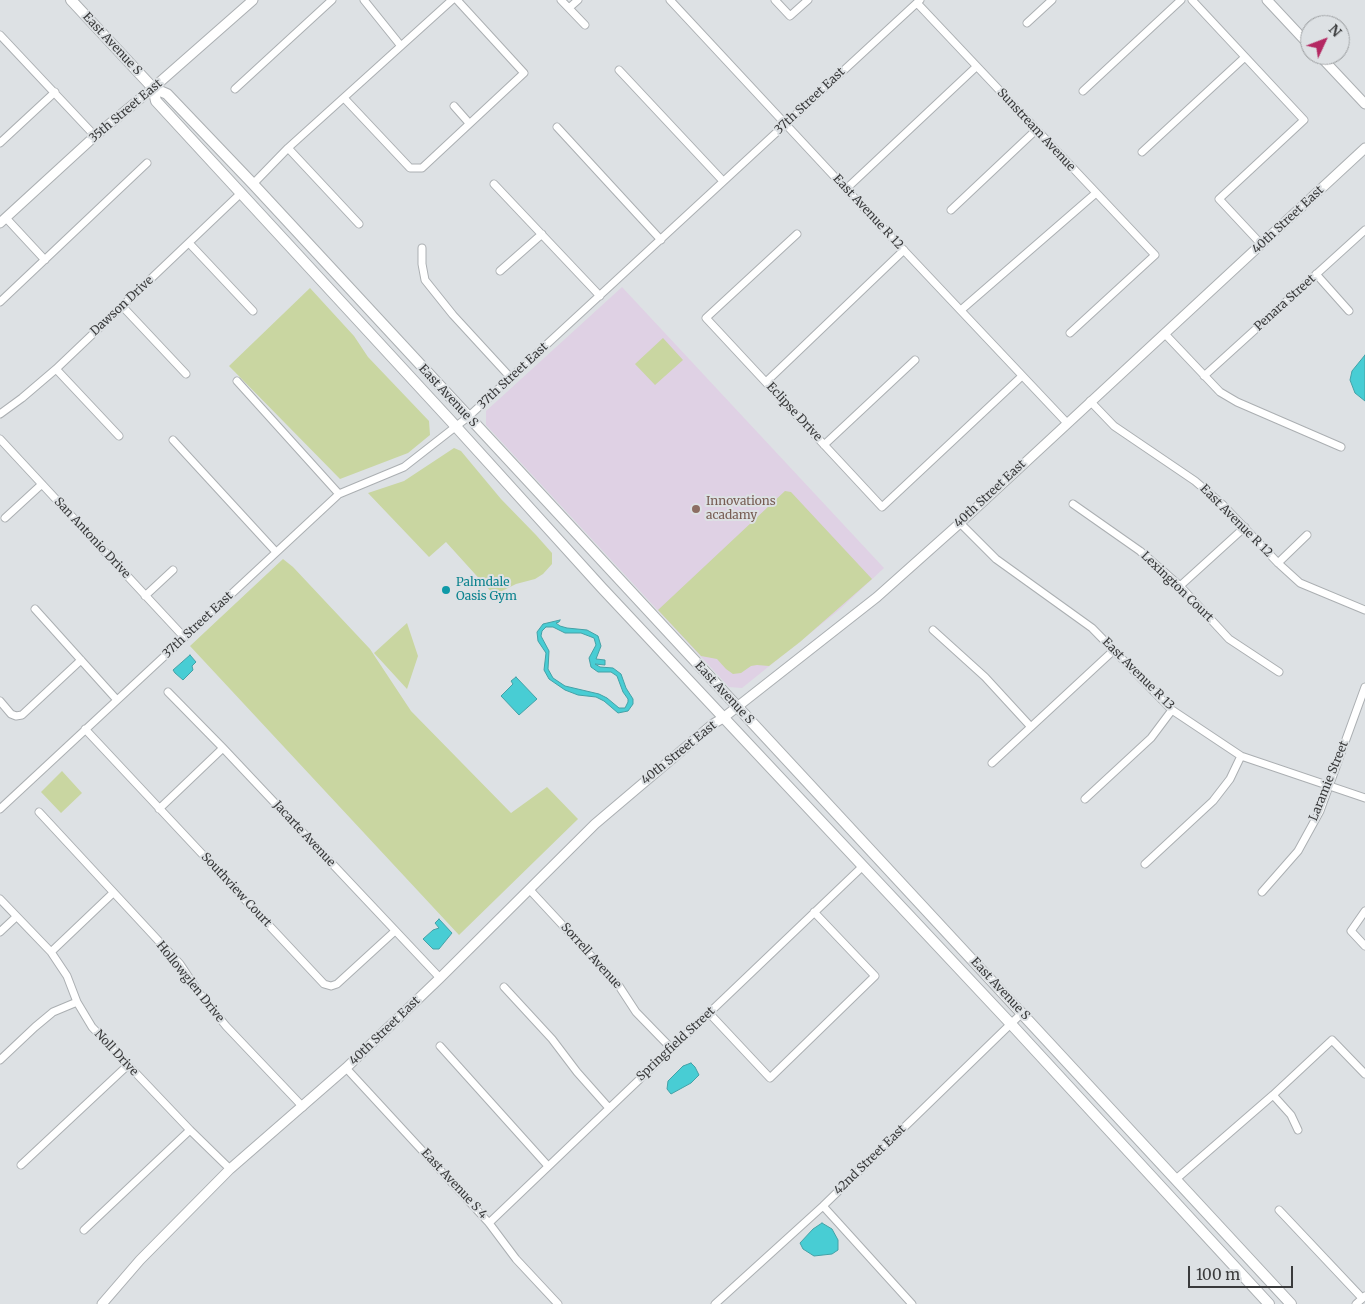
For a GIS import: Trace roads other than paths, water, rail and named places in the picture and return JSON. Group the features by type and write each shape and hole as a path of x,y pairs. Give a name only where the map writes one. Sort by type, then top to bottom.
{"main road":[{"name":"East Avenue S","path":"71,0 153,88 167,94 253,184 1291,1304"},
{"name":"35th Street East","path":"3,221 95,136 253,0"},
{"path":"1267,0 1300,35"},
{"path":"1328,65 1365,104"},
{"name":"East Avenue S","path":"153,88 156,102 723,718 1011,1024 1269,1304"},
{"name":"40th Street East","path":"103,1303 140,1260 230,1169 346,1068 615,806 713,724 877,597 960,523 1365,148"}],"street":[{"path":"234,89 332,0"},
{"path":"364,0 402,46"},
{"path":"253,184 288,148 452,0"},
{"path":"344,98 410,168 422,168 524,73 457,0"},
{"path":"561,0 585,25"},
{"path":"569,8 578,0"},
{"name":"East Avenue R 12","path":"670,0 1067,423"},
{"path":"775,0 790,16 808,0"},
{"path":"1027,23 1052,0"},
{"path":"1083,91 1182,0"},
{"path":"1192,0 1304,120 1219,198 1261,244"},
{"name":"37th Street East","path":"0,808 339,494 404,467 468,417 918,2"},
{"name":"Sunstream Avenue","path":"918,2 976,67 1155,255 1070,333"},
{"path":"0,35 95,136"},
{"path":"1142,152 1244,57"},
{"path":"846,189 976,67"},
{"path":"620,70 723,182"},
{"path":"0,143 54,92"},
{"path":"454,106 469,123"},
{"path":"557,127 661,240"},
{"path":"950,210 1036,130"},
{"path":"288,148 359,224"},
{"path":"0,302 147,163"},
{"path":"494,184 600,296"},
{"path":"961,310 1096,193"},
{"name":"Dawson Drive","path":"0,414 56,369 241,194"},
{"path":"3,221 45,260"},
{"name":"Penara Street","path":"1204,376 1365,230"},
{"path":"500,271 542,234"},
{"name":"Eclipse Drive","path":"797,234 706,318 882,507 1022,376"},
{"path":"189,243 253,311"},
{"path":"422,248 425,280 453,315 511,378"},
{"path":"766,382 904,250"},
{"path":"1316,274 1349,311"},
{"path":"122,306 186,374"},
{"path":"1165,334 1220,392 1237,402 1341,447"},
{"path":"824,444 915,360"},
{"path":"56,369 119,436"},
{"path":"237,381 339,494"},
{"name":"East Avenue R 12","path":"1090,401 1114,426 1194,481 1223,505 1278,563 1300,583 1365,610"},
{"name":"San Antonio Drive","path":"0,439 184,637"},
{"path":"173,440 276,552"},
{"path":"5,518 42,484"},
{"name":"Lexington Court","path":"1073,504 1140,551 1180,586 1229,639 1279,672"},
{"name":"East Avenue R 13","path":"960,523 996,559 1092,628 1172,710 1241,756 1365,798"},
{"path":"1180,586 1244,527"},
{"path":"1278,563 1307,535"},
{"path":"146,596 173,570"},
{"path":"35,610 117,700"},
{"path":"933,630 985,678 1031,727"},
{"path":"992,764 1114,650"},
{"path":"0,701 12,714 16,716 22,714 80,660"},
{"name":"Laramie Street","path":"1262,892 1298,851 1320,810 1365,687"},
{"name":"Jacarte Avenue","path":"168,692 440,978"},
{"path":"1085,799 1151,738 1172,710"},
{"name":"Southview Court","path":"84,729 324,984 331,986 337,984 394,930"},
{"path":"159,808 223,748"},
{"path":"1145,864 1213,801 1230,779 1241,756"},
{"name":"Hollowglen Drive","path":"39,812 180,964 200,994 226,1026 303,1106"},
{"name":"Springfield Street","path":"489,1223 863,866"},
{"name":"Sorrell Avenue","path":"528,889 620,986 636,1012 671,1048"},
{"path":"51,952 113,893"},
{"name":"Noll Drive","path":"0,899 51,952 67,976 77,1002 92,1027 127,1066 230,1169"},
{"path":"1365,911 1351,931 1365,946"},
{"path":"709,1012 770,1078 875,976 814,912"},
{"path":"0,932 16,917"},
{"path":"504,987 552,1039 577,1072 609,1108"},
{"path":"0,1060 53,1012 77,1002"},
{"name":"42nd Street East","path":"715,1304 823,1206 1022,1013"},
{"path":"1175,1180 1332,1040 1365,1074"},
{"path":"440,1046 548,1166"},
{"path":"20,1165 127,1066"},
{"name":"East Avenue S 4","path":"346,1068 489,1223 516,1259 556,1303"},
{"path":"1272,1095 1291,1115 1298,1130"},
{"path":"84,1230 190,1130"},
{"path":"823,1206 912,1304"},
{"path":"1279,1210 1363,1297 1356,1304"}],"water":[{"path":"1365,355 1365,401 1355,393 1350,380 1352,371"},
{"path":"560,620 556,623 560,626 587,630 598,636 601,646 596,659 605,660 605,665 595,664 600,667 613,668 621,674 626,688 633,699 633,704 628,711 618,713 596,697 578,695 565,690 549,679 544,670 546,653 538,641 537,632 543,624","holes":["546,627 553,627 565,633 581,633 594,638 596,645 589,658 591,667 598,672 611,672 617,676 628,699 625,708 619,708 599,694 565,686 553,678 548,669 549,651 541,636 542,631"]},
{"path":"190,655 196,662 192,666 193,670 183,680 173,670"},
{"path":"516,677 537,699 519,715 501,696 513,684 511,681"},
{"path":"439,919 452,933 439,949 433,949 423,939 433,930 439,928 435,923"},
{"path":"691,1063 699,1075 691,1083 671,1094 667,1089 668,1081 683,1066"},
{"path":"822,1223 832,1229 838,1240 838,1250 832,1254 814,1256 803,1249 800,1243 813,1229"}],"place":[{"name":"Innovations acadamy","path":"696,509"},
{"name":"Palmdale Oasis Gym","path":"446,590"}]}
